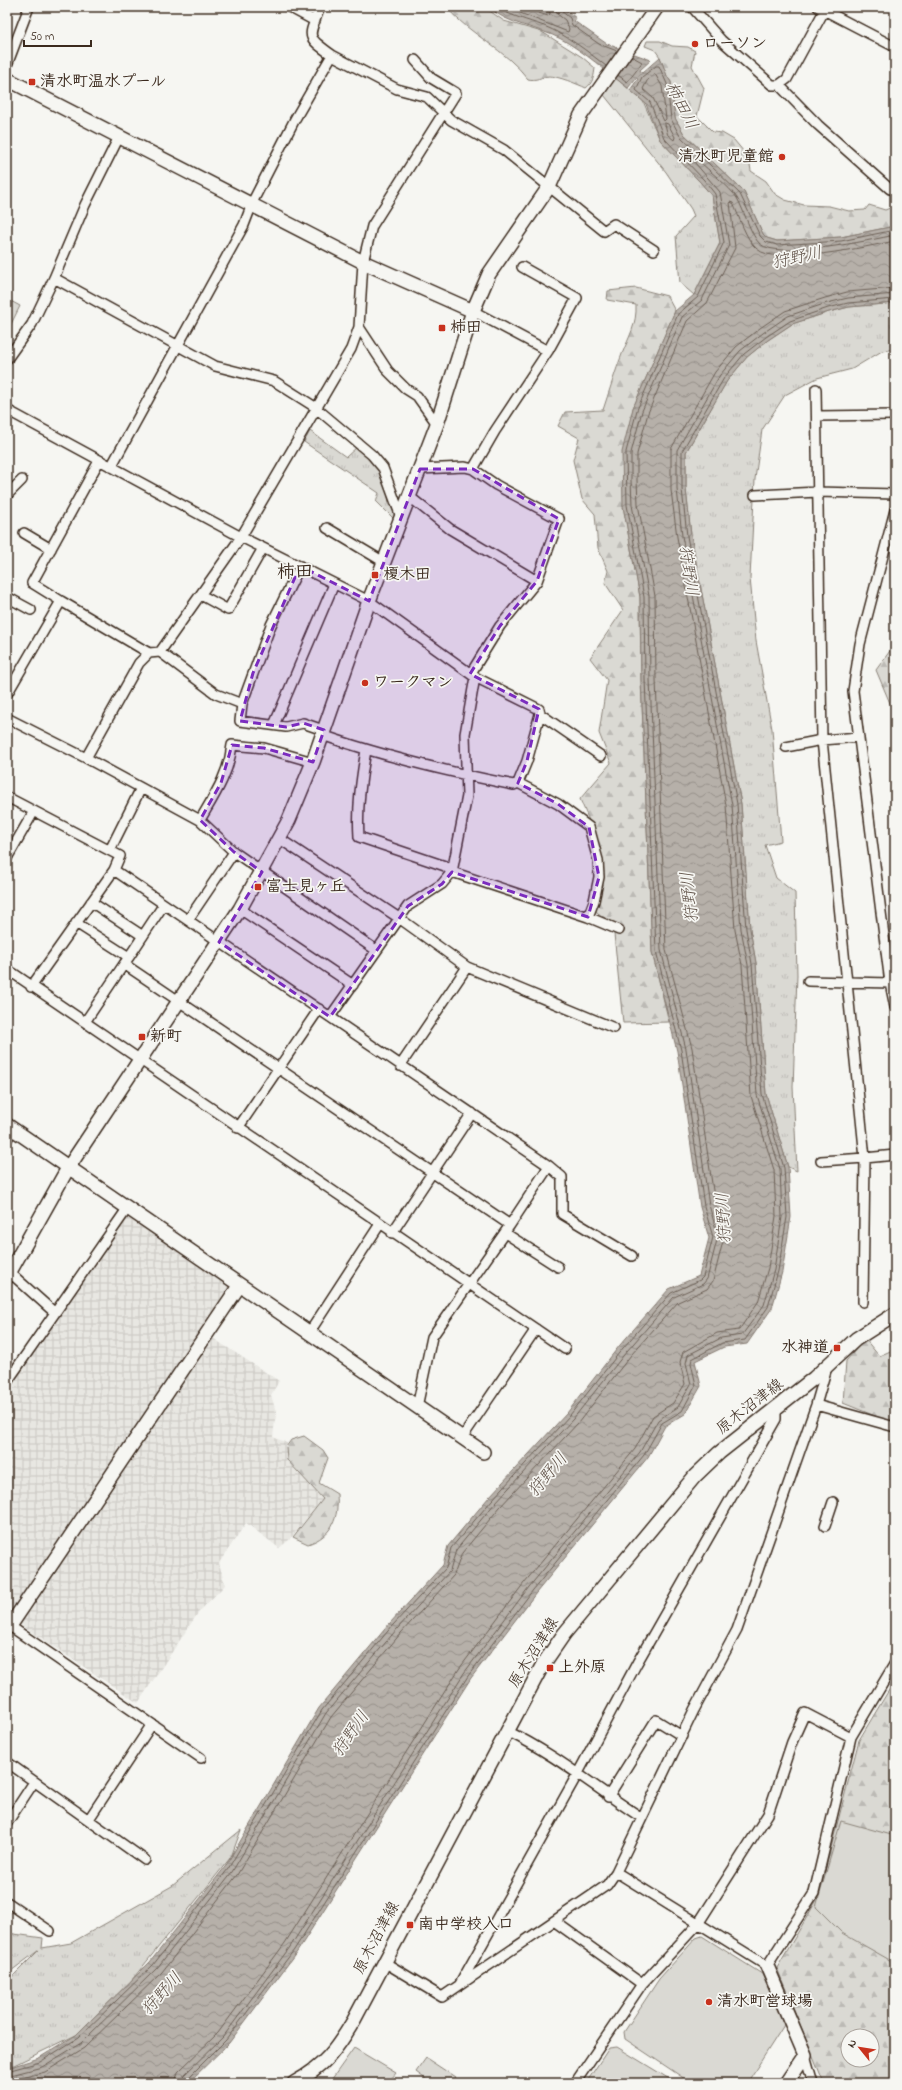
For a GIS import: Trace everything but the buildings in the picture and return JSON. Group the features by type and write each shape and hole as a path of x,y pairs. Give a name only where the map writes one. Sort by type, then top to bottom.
{"street":[{"path":"7,65 29,7"},
{"path":"289,7 315,21"},
{"path":"320,7 310,33 311,38 332,56 397,89 427,97 434,102 451,120 504,150 604,231 614,224 654,250"},
{"path":"54,1312 8,1273 68,1168 219,942 262,872 280,839 313,762 369,601 437,424 473,311 489,274 549,187 581,115 597,90 657,7"},
{"path":"692,7 722,40 772,86 779,85 790,74 821,9 895,47"},
{"path":"111,467 176,346 244,226 253,206 254,199 295,119 332,56"},
{"path":"86,758 139,664 149,654 160,652 241,537 315,407 351,349 359,327 363,262 372,226 456,93 431,78 415,60"},
{"path":"7,79 363,262 473,311 548,351"},
{"path":"779,85 818,125 890,189"},
{"path":"7,358 32,324 54,278 85,205 120,137"},
{"path":"473,469 495,430 548,351 577,298 522,266"},
{"path":"54,278 215,366 274,382 315,407 372,455 383,468 401,517"},
{"path":"359,327 388,371 406,389 417,396 437,424"},
{"path":"816,389 822,740 865,1158 863,1302"},
{"path":"7,410 241,537 369,601 473,675 539,709 540,714 528,761 518,783"},
{"path":"817,416 895,415"},
{"path":"99,461 32,583 149,654"},
{"path":"330,1017 408,906 442,884 452,872 468,796 465,734 473,675 500,626 537,581 560,519 496,485 473,469 465,467 420,469"},
{"path":"7,495 22,480"},
{"path":"755,495 818,492 895,494"},
{"path":"410,497 450,529 537,581"},
{"path":"895,510 860,644 853,691 872,827 890,983 895,1006"},
{"path":"327,528 384,562"},
{"path":"24,533 51,549"},
{"path":"201,595 228,610 263,548"},
{"path":"300,566 271,625 242,704 240,721 286,727 303,723 366,750 467,776 514,785 518,783 558,804 589,827 598,860 599,877 594,901 588,917"},
{"path":"274,726 334,584"},
{"path":"7,597 31,610"},
{"path":"7,694 62,601"},
{"path":"160,652 216,694 242,704"},
{"path":"540,714 601,756"},
{"path":"7,718 86,758 200,820 234,852 376,950"},
{"path":"786,747 822,740 859,737"},
{"path":"200,820 222,784 230,760 232,745 264,748 313,762"},
{"path":"366,750 359,793 359,837 445,866 452,872 588,917 619,930"},
{"path":"110,850 141,788"},
{"path":"7,797 120,856 114,870 31,987"},
{"path":"7,858 34,811"},
{"path":"280,839 399,918 467,967 614,1028"},
{"path":"188,920 234,852"},
{"path":"114,870 549,1166 562,1177 562,1214 632,1256"},
{"path":"91,902 143,936"},
{"path":"86,1022 164,904"},
{"path":"240,909 353,985"},
{"path":"76,923 179,1000 432,1172 558,1267"},
{"path":"400,1066 467,967"},
{"path":"7,970 141,1059 238,1128 392,1233 470,1283 564,1349"},
{"path":"808,981 890,983"},
{"path":"238,1128 320,1009"},
{"path":"392,1233 472,1113"},
{"path":"9,1131 68,1168 238,1286 483,1452"},
{"path":"821,1161 895,1155"},
{"path":"417,1407 432,1337 549,1166"},
{"path":"7,1382 54,1312 127,1209"},
{"path":"309,1333 380,1224"},
{"path":"201,1758 8,1627 238,1286"},
{"name":"原木沼津線","path":"294,2083 310,2075 336,2050 354,2020 542,1666 564,1634 695,1476 719,1453 776,1408 870,1329 895,1314"},
{"path":"462,1438 536,1329"},
{"path":"384,1962 442,1997 607,1884 616,1872 682,1736 737,1630 816,1406 827,1365"},
{"path":"816,1406 895,1427"},
{"path":"458,1987 577,1775 637,1662 776,1419 776,1408"},
{"path":"825,1526 833,1502"},
{"path":"767,1966 814,1893 851,1737 895,1663"},
{"path":"575,2083 642,1984 698,1924 768,1814 792,1742 805,1713 851,1737"},
{"path":"608,1797 656,1720 682,1736"},
{"path":"89,1819 152,1724"},
{"path":"507,1731 536,1745 608,1797 642,1818"},
{"path":"7,1762 145,1860"},
{"path":"7,1823 34,1782"},
{"path":"616,1872 767,1966 805,2056 813,2083"},
{"path":"7,1902 50,1931"},
{"path":"554,1921 642,1984"},
{"path":"786,2083 805,2056"}],"highlighted area":[{"path":"420,469 473,469 559,519 537,581 500,626 470,674 539,709 527,761 518,783 558,804 589,827 599,877 588,917 452,872 442,884 408,906 330,1017 219,942 262,872 234,852 200,820 221,783 232,745 264,748 313,762 324,730 303,723 286,727 240,721 253,673 300,566 369,601"}],"shaded area":[{"path":"125,1216 229,1287 7,1617 7,1387"},
{"path":"211,1337 279,1381 271,1395 276,1412 273,1437 287,1443 287,1461 323,1499 289,1540 279,1548 246,1523 219,1563 225,1585 198,1613 138,1703 18,1623"}],"green space":[{"path":"446,7 484,7 504,21 542,32 582,57 595,68 592,82 586,88 568,80 553,76 534,80 528,79 509,59 455,17"},
{"path":"647,41 660,41 672,46 688,47 695,51 692,66 704,88 697,116 713,132 722,133 734,140 749,158 751,171 766,181 775,194 785,200 804,205 829,206 849,211 865,210 869,205 885,210 895,206 895,226 841,237 777,241 767,238 763,234 744,192 684,134 675,118 671,82 667,76 660,57 655,50 645,46"},
{"path":"613,76 643,101 660,140 712,196 720,243 694,295 680,283 676,236 694,216 691,209 666,172 604,95"},
{"path":"636,288 667,296 675,311 633,408 623,506 640,597 641,679 652,952 669,1022 623,1023 613,924 594,910 603,883 604,873 600,852 580,799 611,763 599,733 607,680 590,658 623,610 605,583 608,571 598,548 595,514 582,499 573,460 579,438 558,426 565,412 603,410 619,361 632,330 636,312 636,305 607,300 608,291"},
{"path":"7,299 20,306 7,332"},
{"path":"895,303 895,349 882,351 852,369 817,378 785,395 762,430 755,479 750,578 756,641 772,729 781,841 765,845 776,878 795,893 797,975 793,1087 797,1171 788,1167 766,1094 756,963 750,929 741,804 691,535 686,489 686,452 727,381 747,357 768,340 792,324 829,312 849,307"},
{"path":"310,431 346,457 358,446 385,476 389,503 401,526 376,501 379,493 304,442"},
{"path":"895,644 895,715 876,670"},
{"path":"865,1339 879,1356 895,1349 895,1424 843,1403 846,1361"},
{"path":"304,1436 323,1450 328,1458 319,1483 337,1494 337,1511 332,1525 323,1536 308,1544 293,1537 323,1499 287,1460 286,1447 291,1440"},
{"path":"895,1680 895,2083 824,2083 777,1968 818,1898 859,1740"},
{"path":"841,1821 895,1836 895,1963 842,1933 816,1907"},
{"path":"241,1830 231,1857 131,1981 76,2035 14,2065 7,2066 7,1982 39,1950 7,1974 7,1933 43,1938 42,1948 71,1943 172,1886"},
{"name":"清水町営球場","path":"702,1936 762,1974 784,2025 747,2083 691,2083 625,2039 624,2032 659,1979 696,1938"},
{"path":"617,2047 676,2083 586,2083 609,2048"},
{"path":"354,2048 396,2073 388,2083 329,2083"},
{"path":"426,2058 455,2077 451,2083 431,2083 416,2072"}],"water":[{"name":"狩野川","path":"489,7 562,7 576,18 574,21 607,44 651,60 640,70 642,73 660,57 667,76 671,82 675,118 684,134 744,192 763,234 767,238 777,241 841,237 895,226 895,303 849,307 829,312 792,324 768,340 747,357 727,381 686,452 686,489 691,535 741,804 750,929 756,963 766,1094 788,1167 791,1217 782,1272 772,1308 747,1344 724,1347 695,1361 701,1386 685,1414 665,1426 648,1457 536,1593 471,1678 297,1952 229,2043 188,2083 7,2083 7,2068 39,2058 76,2035 150,1962 225,1867 319,1708 390,1623 443,1565 448,1546 489,1497 567,1413 620,1345 669,1289 699,1276 709,1238 700,1207 677,1051 652,952 641,679 640,597 623,506 622,452 633,408 675,311 694,295 720,243 712,196 660,140 646,104 630,90 638,79 636,78 628,88 570,44 552,35 505,18"}],"place":[{"name":"ローソン","path":"695,44"},
{"name":"清水町温水プール","path":"32,82"},
{"name":"清水町児童館","path":"782,157"},
{"name":"柿田","path":"442,328"},
{"name":"榎木田","path":"375,575"},
{"name":"ワークマン","path":"365,683"},
{"name":"富士見ヶ丘","path":"258,887"},
{"name":"新町","path":"142,1037"},
{"name":"水神道","path":"837,1348"},
{"name":"上外原","path":"550,1668"},
{"name":"南中学校入口","path":"410,1925"},
{"name":"清水町営球場","path":"709,2002"}],"district":[{"name":"柿田","path":"295,573"}],"water label":[{"name":"柿田川","path":"681,106"}]}
